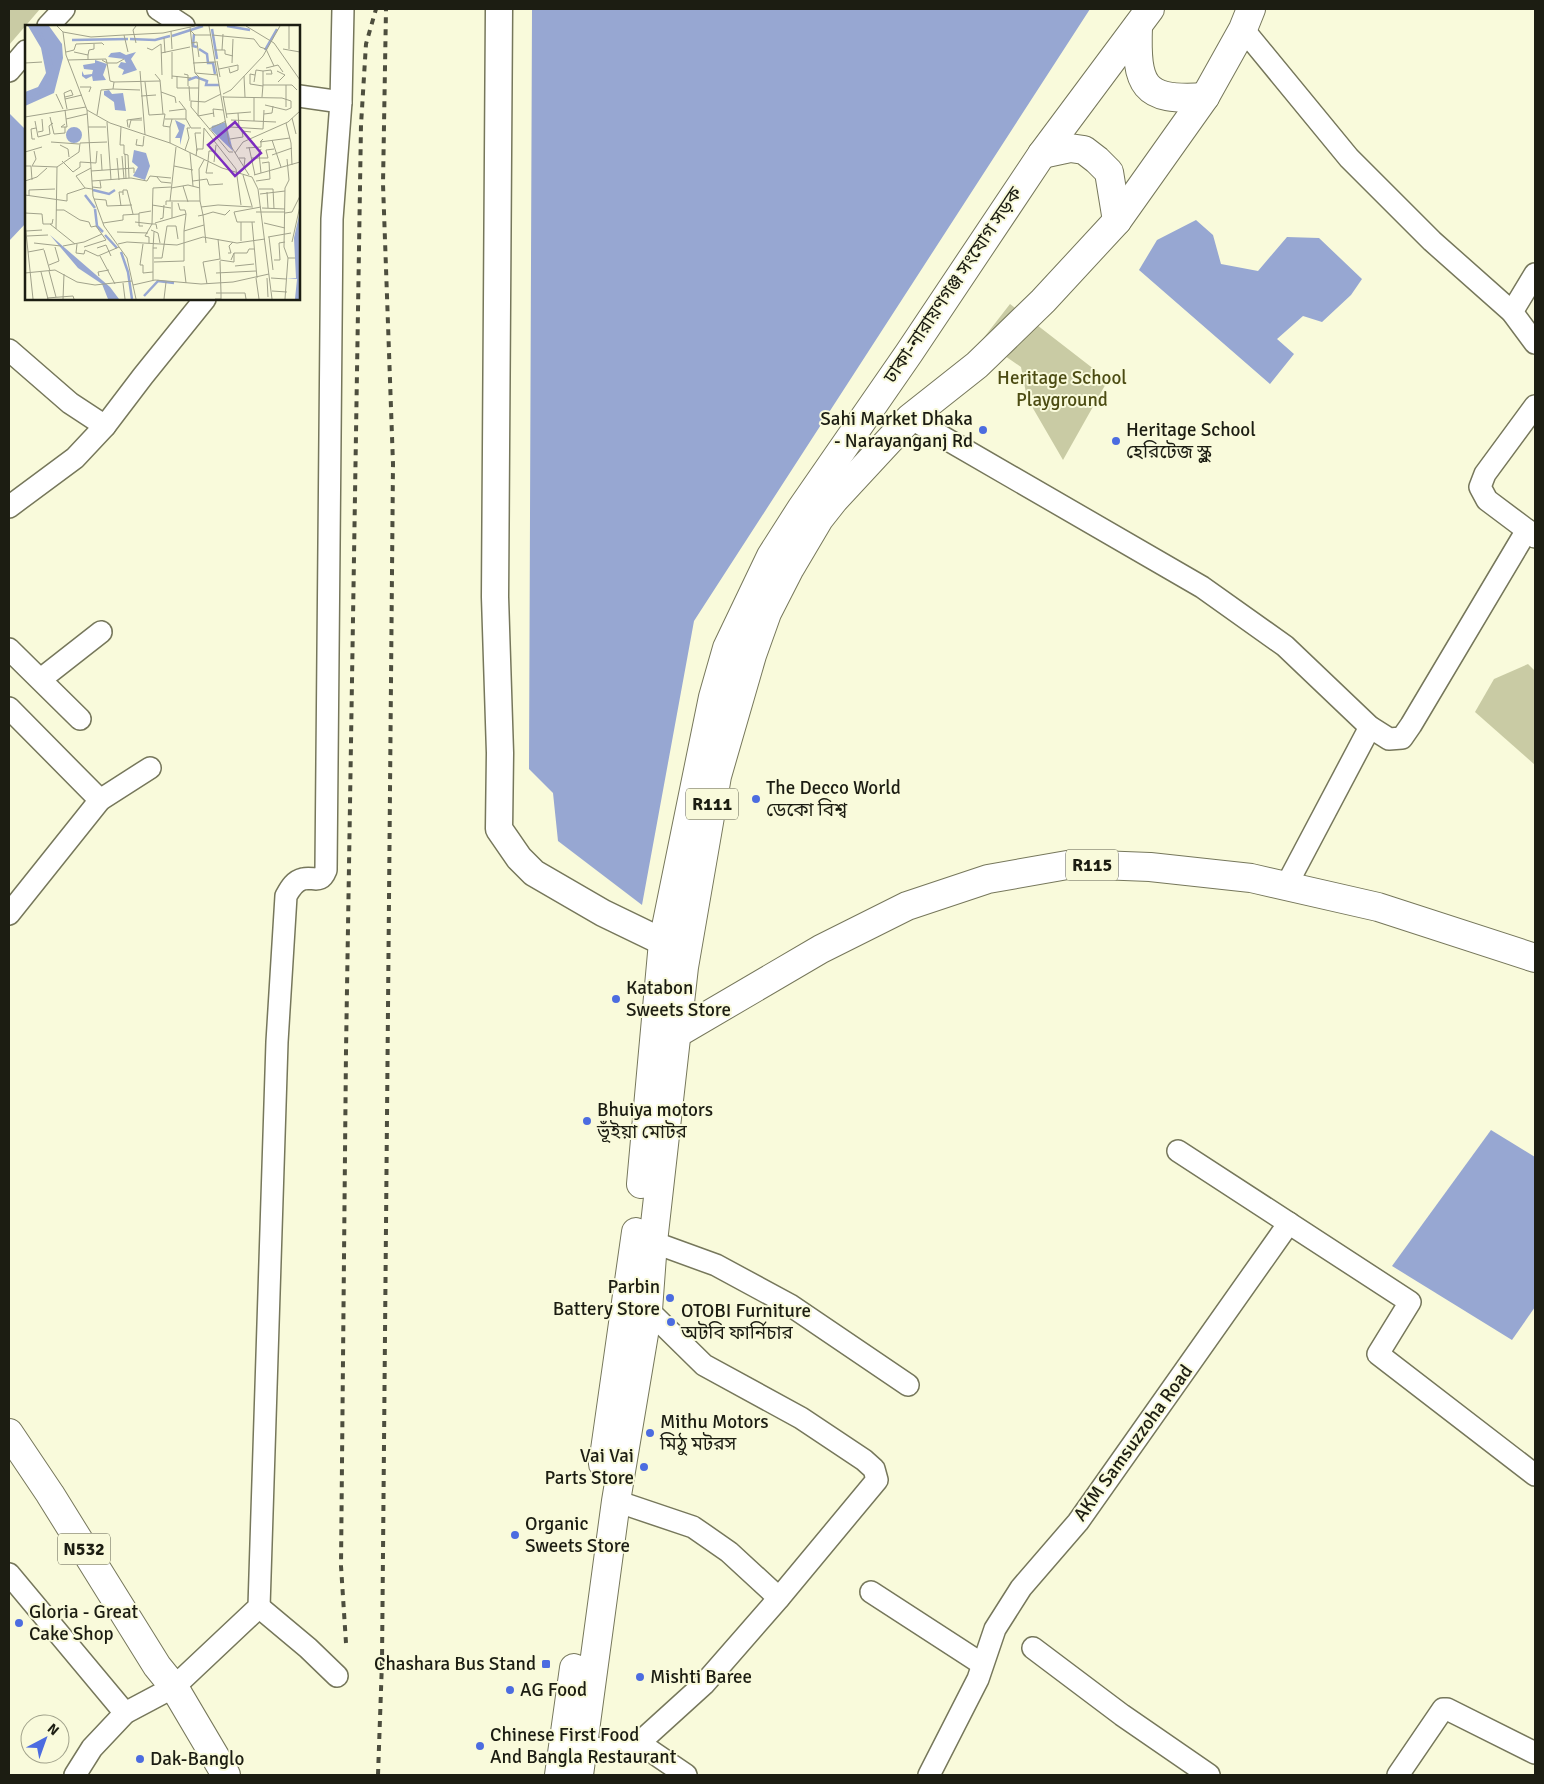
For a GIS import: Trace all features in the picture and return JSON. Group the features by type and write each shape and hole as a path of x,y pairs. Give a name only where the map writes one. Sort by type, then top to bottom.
{"main road":[{"name":"ঢাকা-নারায়ণগঞ্জ সংযোগ সড়ক","path":"581,1763 616,1501 648,1310 644,1239 662,942 713,697 727,648 771,556 801,508 909,353 1042,154 1144,17"},
{"path":"1144,17 1138,66 1144,81 1158,95 1170,98 1205,97"},
{"name":"ঢাকা-নারায়ণগঞ্জ সংযোগ সড়ক","path":"559,1775 676,1034 684,967 717,776 752,655 767,613 790,568 819,519 834,500 910,418 983,359 1043,301 1117,221 1205,97 1247,19"},
{"path":"1042,154 1070,148 1084,150 1097,160 1109,172 1117,221"},
{"name":"R115","path":"676,1034 821,949 907,906 988,879 1073,864 1150,866 1251,878 1378,908 1535,958"},
{"name":"N532","path":"9,1434 50,1494 165,1682 226,1775"},
{"name":"N532","path":"165,1682 207,1775"}],"street":[{"path":"49,25 64,9"},
{"path":"158,9 182,25"},
{"path":"75,1775 92,1748 124,1713 259,1607 277,1042 286,896 292,886 303,879 319,880 324,876 326,870 332,219 341,102 343,9"},
{"path":"499,9 495,587 500,753 499,829 519,858 534,873 603,913 662,942"},
{"path":"1247,19 1350,158 1432,241 1512,312 1535,343"},
{"path":"9,70 25,52"},
{"path":"300,96 341,102"},
{"path":"1512,312 1535,274"},
{"path":"9,507 75,458 105,426 204,300"},
{"path":"9,350 70,403 105,426"},
{"path":"910,418 1202,587 1285,646 1370,727 1389,739 1402,738 1531,534 1486,500 1480,487 1485,474 1535,406"},
{"path":"40,679 101,632"},
{"path":"9,649 80,719"},
{"path":"9,708 100,800"},
{"path":"1286,886 1370,727"},
{"path":"9,914 100,800 150,768"},
{"path":"1178,1151 1410,1302 1378,1354 1535,1474"},
{"name":"AKM Samsuzzoha Road","path":"929,1775 978,1679 996,1629 1020,1588 1078,1522 1290,1223"},
{"path":"644,1239 716,1265 790,1305 908,1385"},
{"path":"581,1763 640,1743 704,1684 779,1598 877,1480 874,1469 864,1460 801,1418 704,1366 648,1310"},
{"path":"616,1501 693,1527 729,1552 779,1598"},
{"path":"9,1574 124,1713"},
{"path":"871,1592 982,1664"},
{"path":"259,1607 308,1648 337,1676"},
{"path":"1033,1648 1122,1715 1209,1775"},
{"path":"1398,1775 1444,1709 1535,1753"},
{"path":"640,1743 686,1775"}],"green space":[{"path":"9,9 40,9 25,25 9,45"},
{"name":"Heritage School Playground","path":"1010,304 1108,380 1063,460 1027,398 1021,367 982,340"},
{"path":"1528,664 1535,671 1535,765 1475,712 1494,679"}],"water":[{"path":"532,9 1090,9 694,621 642,905 558,841 553,793 529,769"},
{"path":"9,113 25,129 25,224 9,241"},
{"path":"1196,220 1213,235 1221,264 1258,271 1287,237 1319,238 1362,279 1351,295 1322,322 1303,316 1277,339 1294,354 1270,384 1139,270 1157,240"},
{"path":"1491,1130 1535,1157 1535,1307 1512,1340 1392,1266"}],"railway":[{"path":"346,1643 341,1566 346,1051 361,125 366,44 376,9"},
{"path":"378,1775 382,1662 393,464 383,184 386,9"}],"place":[{"name":"Sahi Market Dhaka - Narayanganj Rd","path":"983,430"},
{"name":"Heritage School হেরিটেজ স্কুল","path":"1116,441"},
{"name":"The Decco World ডেকো বিশ্ব","path":"756,799"},
{"name":"Katabon Sweets Store","path":"616,999"},
{"name":"Bhuiya motors ভূঁইয়া মোটর","path":"587,1121"},
{"name":"Parbin Battery Store","path":"670,1298"},
{"name":"OTOBI Furniture অটবি ফার্নিচার","path":"671,1322"},
{"name":"Mithu Motors মিঠু মটরস","path":"650,1433"},
{"name":"Vai Vai Parts Store","path":"644,1467"},
{"name":"Organic Sweets Store","path":"515,1535"},
{"name":"Gloria - Great Cake Shop","path":"19,1623"},
{"name":"Chashara Bus Stand","path":"546,1664"},
{"name":"Mishti Baree","path":"640,1677"},
{"name":"AG Food","path":"510,1690"},
{"name":"Chinese First Food And Bangla Restaurant","path":"480,1746"},
{"name":"Dak-Banglo","path":"140,1759"}]}
